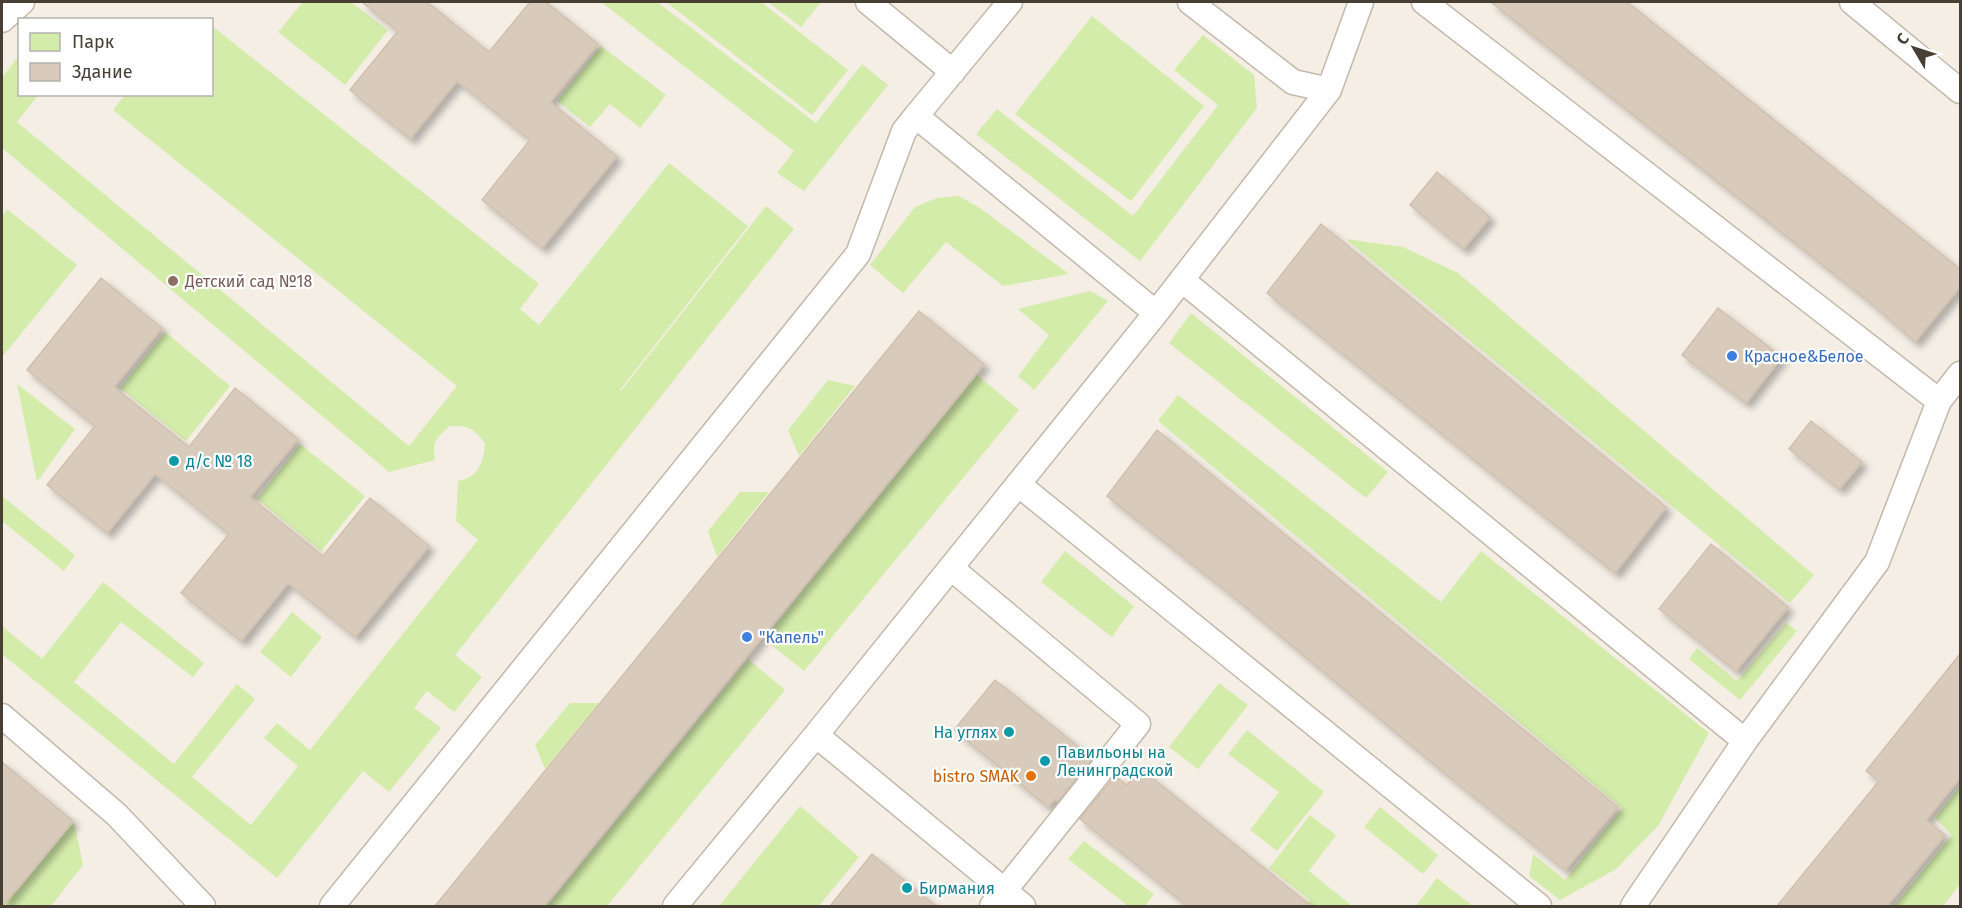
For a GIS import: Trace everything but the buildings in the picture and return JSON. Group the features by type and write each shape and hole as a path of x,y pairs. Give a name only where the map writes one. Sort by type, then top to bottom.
{"lane":[{"path":"2,20 22,2"},
{"path":"868,2 953,72"},
{"path":"332,906 858,254 904,131 1010,2"},
{"path":"1190,2 1293,82 1329,90"},
{"path":"675,906 1156,313 1329,90 1361,2"},
{"path":"1424,2 1939,401"},
{"path":"1852,2 1960,90"},
{"path":"916,116 1156,313"},
{"path":"1182,280 1745,741"},
{"path":"1633,906 1745,741 1878,562 1939,401 1960,374"},
{"path":"1018,484 1539,906"},
{"path":"951,568 1138,724 998,899"},
{"path":"2,716 117,815 203,906"},
{"path":"816,735 998,899 1023,906"}],"green space":[{"path":"303,2 351,2 388,30 345,85 278,32"},
{"path":"601,2 657,2 816,123 862,64 888,85 804,191 777,173 794,151"},
{"path":"666,2 761,2 848,70 812,115"},
{"path":"768,2 821,2 801,27"},
{"path":"1092,16 1204,106 1131,201 1015,114"},
{"path":"213,27 539,284 520,309 539,325 669,163 748,226 621,391 766,206 794,229 455,655 482,677 454,712 427,691 414,708 441,728 389,792 363,771 277,878 2,654 2,626 42,659 103,582 204,663 193,677 121,622 74,682 174,764 237,684 255,699 192,777 251,825 298,766 264,738 277,723 310,750 478,540 456,521 458,481 471,476 479,468 485,443 467,427 450,426 436,440 435,460 389,472 2,148 2,78 18,56 18,96 37,96 17,122 409,446 457,386 113,110 124,96 213,96"},
{"path":"1203,35 1254,75 1257,108 1140,261 976,134 997,109 1133,216 1218,105 1174,70"},
{"path":"601,46 666,95 640,128 610,104 590,127 557,101"},
{"path":"959,196 980,208 1069,274 1003,286 946,242 903,293 870,265 915,207 937,198"},
{"path":"7,209 77,265 2,357 2,216"},
{"path":"1346,239 1403,247 1458,273 1814,575 1790,603"},
{"path":"1090,291 1108,301 1034,390 1018,376 1049,335 1018,309"},
{"path":"1191,313 1388,472 1366,498 1169,343"},
{"path":"165,332 230,386 186,441 120,388"},
{"path":"977,375 1019,410 804,671 764,639"},
{"path":"828,380 855,386 799,456 788,430"},
{"path":"17,384 75,429 37,482"},
{"path":"1178,395 1441,602 1481,551 1709,733 1658,826 1616,869 1560,900 1529,876 1533,854 1565,880 1622,808 1158,421"},
{"path":"300,444 365,496 321,551 257,499"},
{"path":"740,492 769,492 717,557 708,531"},
{"path":"2,496 75,555 64,571 2,521"},
{"path":"1065,551 1134,606 1112,637 1041,582"},
{"path":"292,612 322,637 291,677 260,652"},
{"path":"1786,623 1797,631 1740,700 1689,659 1697,648 1737,681"},
{"path":"748,659 785,690 607,906 547,906"},
{"path":"1219,683 1248,705 1198,769 1169,747"},
{"path":"570,703 599,703 545,769 535,745"},
{"path":"1247,730 1324,792 1277,851 1250,830 1279,792 1228,754"},
{"path":"1960,786 1960,884 1943,906 1894,906 1952,835 1935,818"},
{"path":"800,806 859,857 819,906 719,906"},
{"path":"1380,807 1438,855 1423,874 1364,827"},
{"path":"1310,815 1336,835 1309,871 1352,906 1305,906 1310,900 1269,868"},
{"path":"74,822 83,865 51,906 2,906 2,879 17,891"},
{"path":"1084,841 1154,894 1145,906 1128,906 1068,859"},
{"path":"1437,878 1473,906 1416,906"}],"place":[{"name":"Детский сад №18","path":"173,281"},
{"name":"Красное&Белое","path":"1732,356"},
{"name":"д/с № 18","path":"174,461"},
{"name":"\"Капель\"","path":"747,637"},
{"name":"На углях","path":"1009,732"},
{"name":"Павильоны на Ленинградской","path":"1045,761"},
{"name":"bistro SMAK","path":"1031,776"},
{"name":"Бирмания","path":"907,888"}]}
